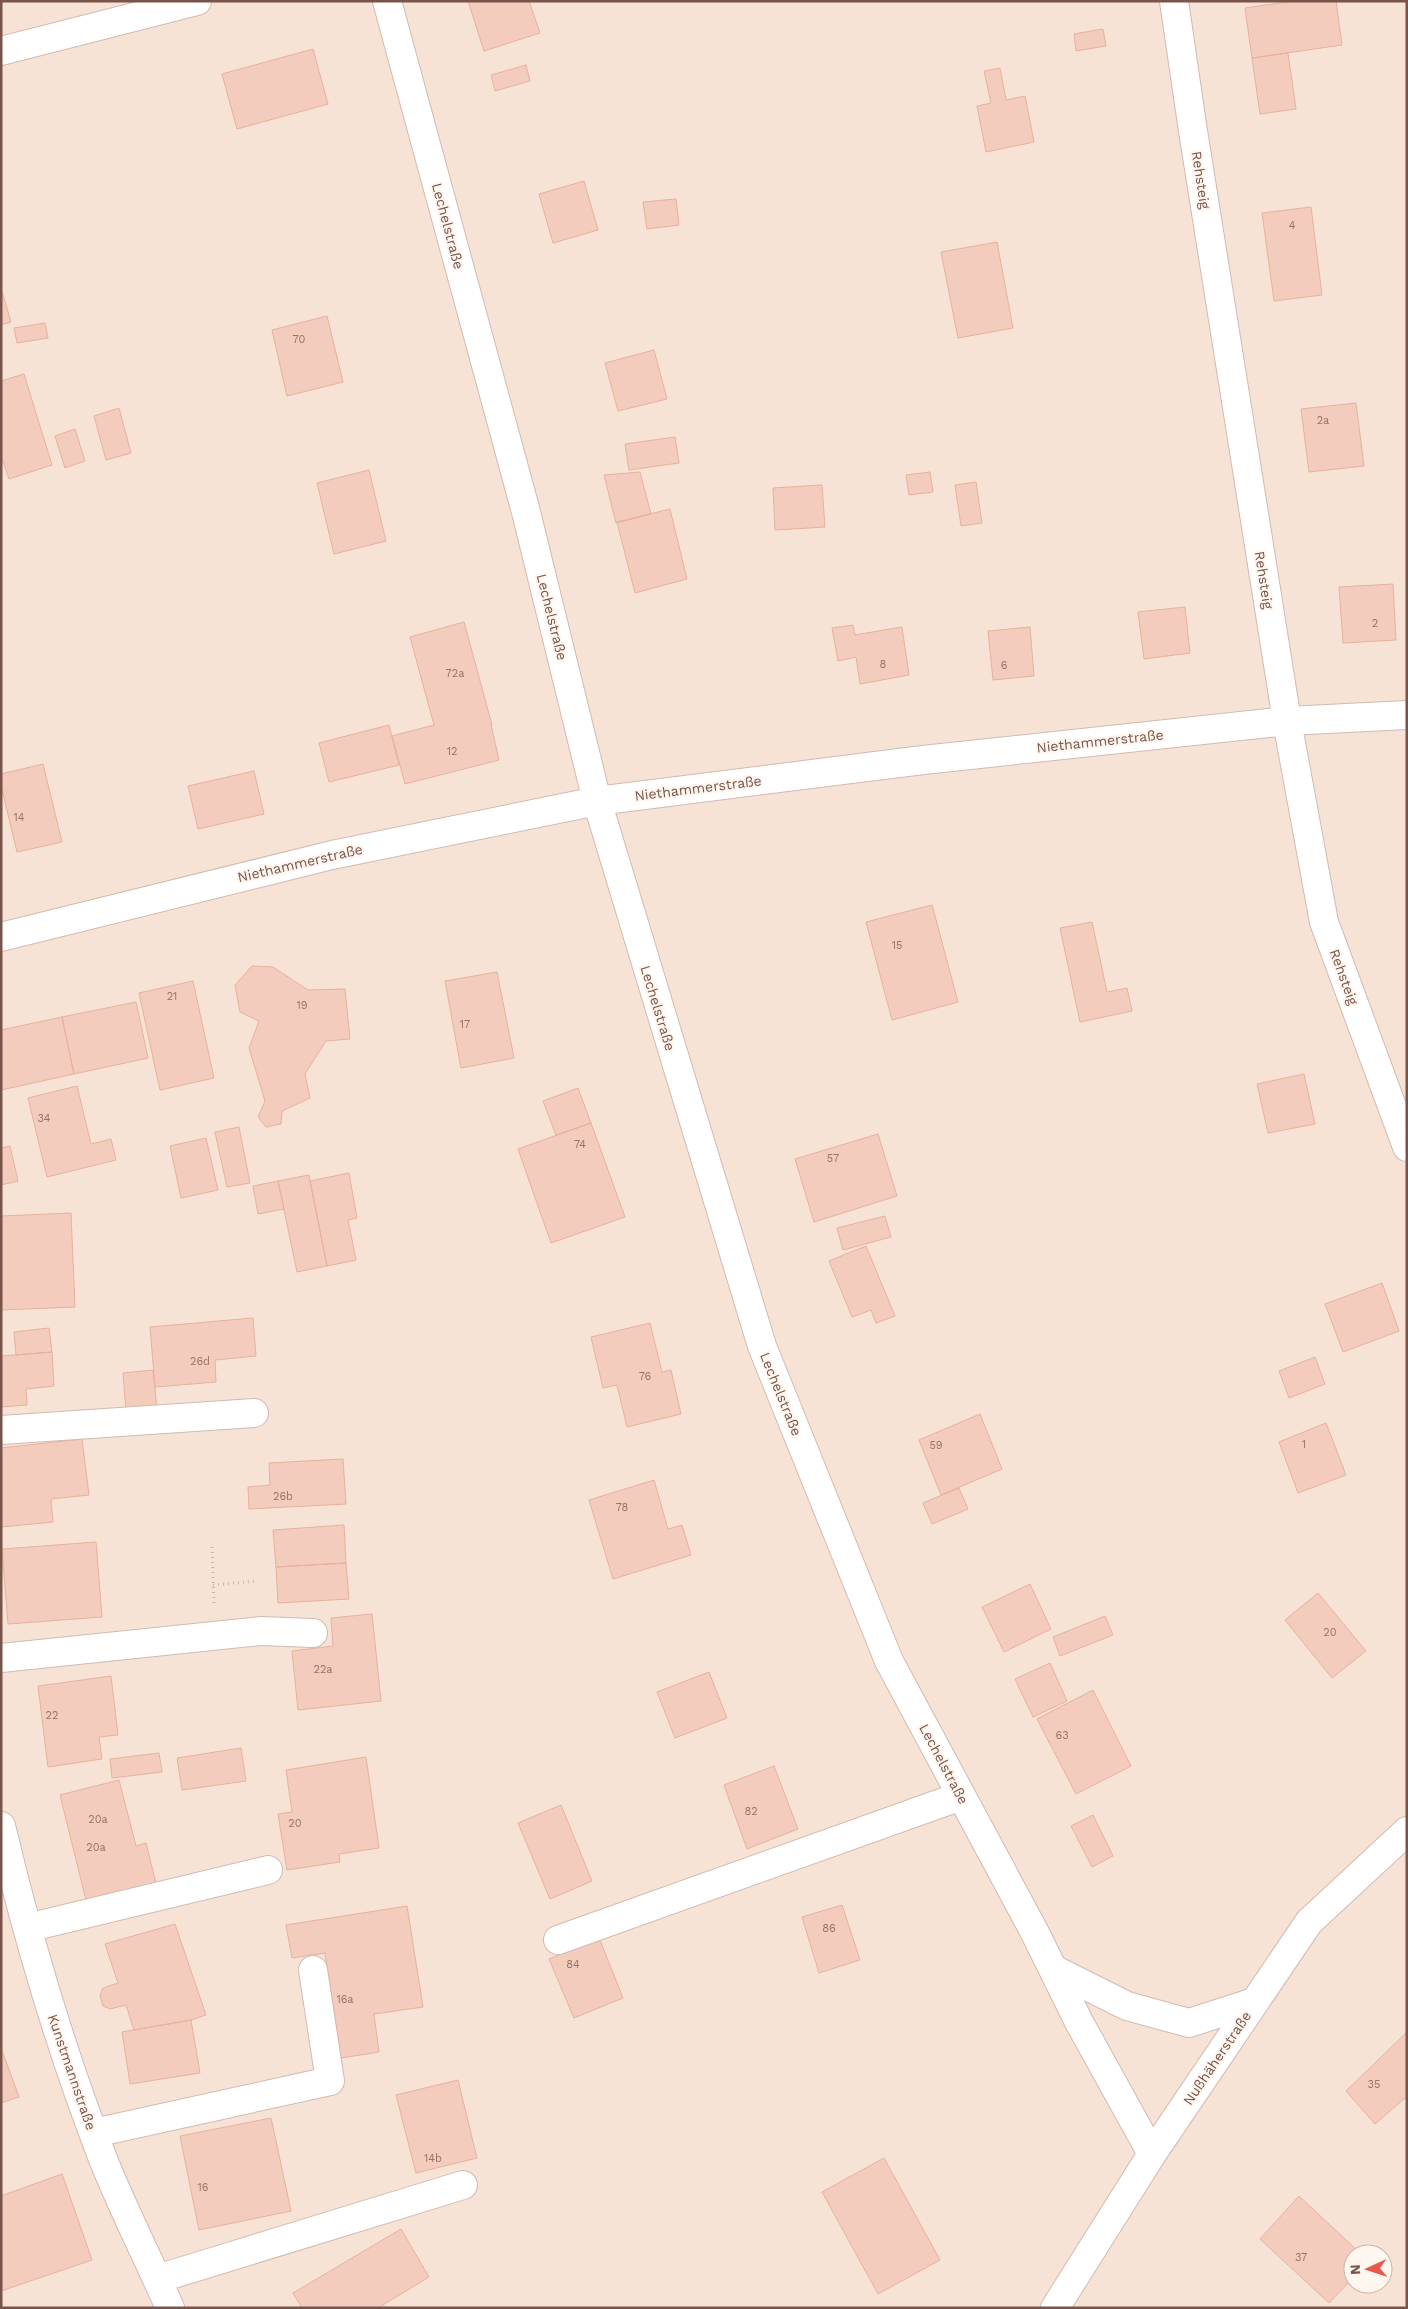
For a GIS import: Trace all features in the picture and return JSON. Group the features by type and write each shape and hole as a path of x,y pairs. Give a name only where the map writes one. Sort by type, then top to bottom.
{"street":[{"path":"1,51 197,1"},
{"name":"Lechelstraße","path":"387,1 526,512 597,801 762,1346 889,1661 1053,1969 1078,2022 1152,2154"},
{"name":"Rehsteig","path":"1174,1 1287,721 1324,922 1407,1146"},
{"name":"Niethammerstraße","path":"1,937 332,855 597,801 923,760 1287,721 1407,715"},
{"path":"1,1430 254,1413"},
{"path":"1,1658 261,1632 314,1633"},
{"path":"558,1940 961,1796"},
{"name":"Kunstmannstraße","path":"1,1826 27,1928 57,2032 104,2160 170,2308"},
{"name":"Nußhäherstraße","path":"1056,2308 1152,2154 1309,1922 1407,1831"},
{"path":"27,1928 268,1870"},
{"path":"1053,1969 1127,2006 1189,2024 1254,2002"},
{"path":"94,2133 330,2081 313,1970"},
{"path":"157,2279 463,2185"}],"path":[{"path":"213,1585 257,1582"}],"shaded area":[{"path":"1,1 1407,1 1407,2308 1,2308"}],"building":[{"path":"468,1 529,1 540,33 484,51"},
{"path":"1294,1 1336,1 1342,45 1252,58 1245,8"},
{"path":"1103,29 1106,46 1076,51 1074,34"},
{"path":"313,49 328,104 237,129 222,74"},
{"path":"1288,53 1296,109 1260,114 1252,58"},
{"path":"526,65 530,81 495,91 491,75"},
{"path":"1000,68 1006,100 1025,96 1034,142 986,152 977,106 991,103 984,71"},
{"path":"584,181 598,230 553,243 539,194"},
{"path":"676,199 679,225 647,229 643,202"},
{"path":"1311,207 1322,295 1274,301 1262,213"},
{"path":"997,242 1013,328 958,338 941,252"},
{"path":"1,288 11,322 1,325"},
{"path":"327,316 343,382 287,396 272,330"},
{"path":"45,323 48,338 17,343 14,328"},
{"path":"654,350 667,399 618,411 605,363"},
{"path":"24,374 52,465 9,479 1,455 1,381"},
{"path":"1356,403 1364,466 1309,472 1301,409"},
{"path":"119,408 131,453 106,460 94,416"},
{"path":"75,429 85,461 65,468 55,436"},
{"path":"675,437 679,463 629,470 625,444"},
{"path":"369,470 386,541 334,554 317,483"},
{"path":"640,472 651,514 616,523 604,475"},
{"path":"930,472 933,492 909,495 906,475"},
{"path":"976,482 982,523 961,526 955,485"},
{"path":"822,485 825,527 775,530 773,488"},
{"path":"670,509 687,579 635,593 617,522"},
{"path":"1393,584 1396,640 1343,643 1339,587"},
{"path":"1185,607 1190,653 1144,659 1138,612"},
{"path":"464,622 492,725 499,760 405,784 392,736 434,725 410,637"},
{"path":"853,625 855,635 902,627 909,675 860,684 856,657 838,661 832,628"},
{"path":"1030,627 1034,676 993,680 988,631"},
{"path":"389,725 399,765 329,782 319,743"},
{"path":"43,764 62,842 17,852 1,785 1,774"},
{"path":"254,771 264,814 198,829 188,786"},
{"path":"932,905 958,1002 892,1020 866,922"},
{"path":"1092,922 1107,992 1127,988 1132,1011 1080,1022 1060,928"},
{"path":"252,966 273,967 308,990 345,989 350,1039 326,1041 305,1074 310,1098 282,1111 281,1124 266,1127 258,1117 265,1101 249,1048 259,1021 240,1012 235,985"},
{"path":"497,972 514,1058 461,1068 445,981"},
{"path":"193,981 214,1078 160,1090 139,993"},
{"path":"136,1002 148,1058 74,1074 62,1017"},
{"path":"62,1017 74,1074 1,1090 1,1030"},
{"path":"1304,1074 1315,1124 1268,1133 1257,1084"},
{"path":"77,1086 91,1144 111,1139 116,1160 47,1177 28,1098"},
{"path":"578,1088 591,1123 556,1135 543,1101"},
{"path":"591,1123 625,1217 551,1243 518,1149"},
{"path":"239,1127 250,1183 227,1187 215,1132"},
{"path":"878,1134 897,1196 814,1222 795,1159"},
{"path":"206,1138 218,1190 181,1198 170,1146"},
{"path":"10,1146 18,1181 1,1185 1,1148"},
{"path":"349,1173 357,1218 348,1220 356,1260 327,1266 310,1181"},
{"path":"309,1175 327,1266 297,1272 278,1181"},
{"path":"278,1181 284,1209 258,1214 253,1186"},
{"path":"71,1213 75,1307 1,1310 1,1216"},
{"path":"885,1216 891,1237 843,1250 837,1228"},
{"path":"866,1246 895,1316 876,1323 871,1310 852,1317 829,1261"},
{"path":"1382,1283 1399,1331 1343,1352 1325,1304"},
{"path":"253,1318 256,1356 215,1360 216,1382 155,1387 150,1327"},
{"path":"650,1323 662,1372 671,1370 681,1414 627,1427 617,1385 603,1388 591,1337"},
{"path":"49,1328 52,1352 16,1355 14,1332"},
{"path":"52,1352 54,1386 26,1389 27,1405 1,1407 1,1356"},
{"path":"1315,1357 1325,1384 1289,1398 1279,1371"},
{"path":"153,1370 157,1409 126,1411 123,1373"},
{"path":"980,1414 1002,1469 941,1495 919,1440"},
{"path":"1326,1423 1346,1475 1298,1493 1279,1442"},
{"path":"82,1439 89,1495 51,1499 53,1522 1,1527 1,1448"},
{"path":"343,1459 346,1504 249,1509 248,1487 270,1485 269,1463"},
{"path":"654,1480 668,1529 682,1525 691,1555 613,1579 589,1500"},
{"path":"959,1488 968,1509 932,1524 923,1503"},
{"path":"344,1525 346,1563 276,1567 273,1530"},
{"path":"96,1542 102,1617 8,1624 2,1549"},
{"path":"346,1563 349,1599 278,1603 276,1567"},
{"path":"1030,1584 1051,1629 1004,1652 982,1607"},
{"path":"1318,1593 1366,1651 1332,1678 1285,1620"},
{"path":"372,1614 381,1701 298,1710 292,1651 333,1646 331,1618"},
{"path":"1105,1616 1113,1635 1060,1656 1053,1637"},
{"path":"1050,1663 1067,1701 1033,1717 1015,1679"},
{"path":"709,1672 727,1718 675,1738 657,1692"},
{"path":"111,1676 118,1735 99,1737 102,1759 48,1767 38,1686"},
{"path":"1093,1690 1131,1766 1076,1794 1037,1719"},
{"path":"241,1748 246,1781 182,1790 177,1758"},
{"path":"159,1753 162,1772 112,1778 110,1759"},
{"path":"366,1757 379,1848 339,1854 340,1862 287,1870 278,1814 292,1812 286,1770"},
{"path":"774,1766 798,1829 747,1849 724,1785"},
{"path":"119,1780 136,1846 146,1843 156,1883 86,1900 60,1795"},
{"path":"561,1805 592,1881 550,1899 518,1823"},
{"path":"1093,1815 1113,1856 1092,1867 1071,1826"},
{"path":"842,1905 860,1960 819,1973 802,1917"},
{"path":"407,1906 423,2007 374,2014 379,2052 341,2058 325,1953 292,1958 286,1925"},
{"path":"175,1924 206,2015 191,2020 134,2030 126,2005 110,2009 103,2006 100,1995 103,1988 118,1983 105,1944"},
{"path":"599,1938 623,1998 574,2018 549,1959"},
{"path":"191,2020 200,2073 130,2084 122,2032"},
{"path":"1407,2032 1407,2101 1405,2098 1375,2124 1346,2091"},
{"path":"1,2048 19,2097 1,2103"},
{"path":"458,2080 477,2158 416,2173 396,2095"},
{"path":"271,2118 291,2211 199,2230 180,2136"},
{"path":"884,2158 940,2260 878,2294 822,2192"},
{"path":"62,2174 92,2260 1,2291 1,2196"},
{"path":"1299,2196 1350,2244 1343,2244 1343,2288 1329,2303 1260,2239"},
{"path":"401,2229 429,2277 378,2308 302,2308 293,2293"}]}
